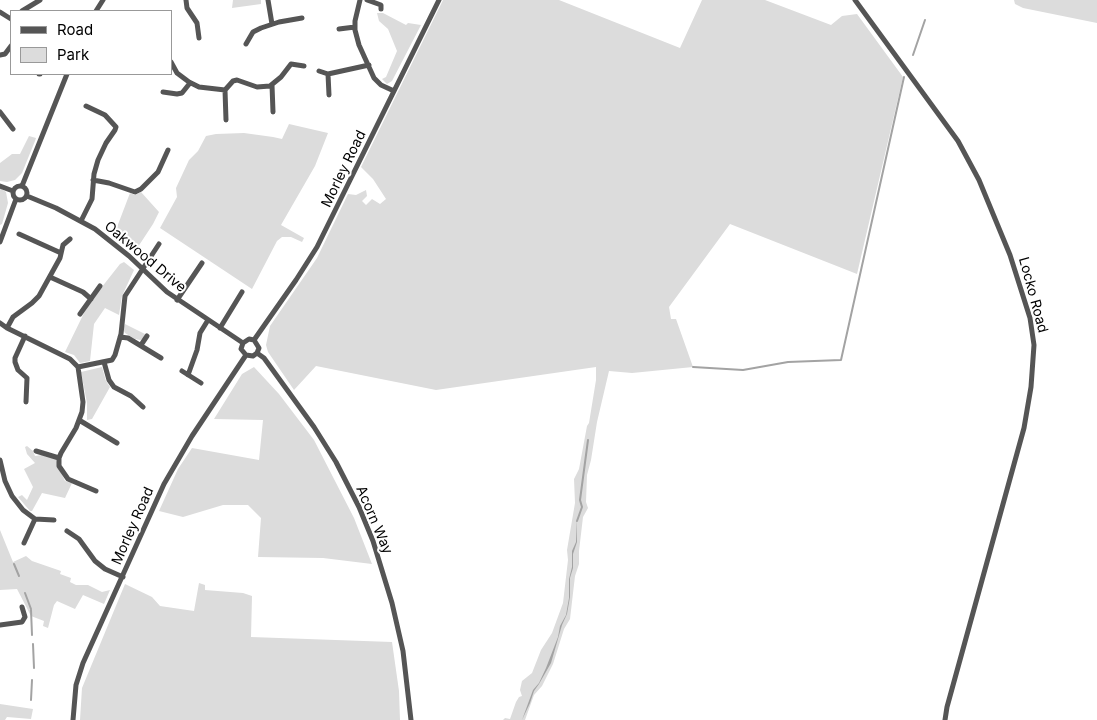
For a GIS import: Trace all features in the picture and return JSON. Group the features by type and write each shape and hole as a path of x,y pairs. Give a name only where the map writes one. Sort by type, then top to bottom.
{"street":[{"path":"24,10 40,0"},
{"path":"186,0 187,8 197,23 199,38"},
{"path":"268,0 272,24"},
{"path":"360,0 356,13 355,28 359,45 377,82 394,91"},
{"path":"367,0 381,5 381,9"},
{"name":"Morley Road","path":"254,340 317,247 439,0"},
{"name":"Locko Road","path":"855,0 958,141 979,180 1010,255 1030,318 1034,345 1031,387 1024,428 949,697 945,720"},
{"path":"246,44 253,32 272,24 302,18"},
{"path":"340,29 355,28"},
{"path":"0,55 5,54 10,47"},
{"path":"172,64 177,73 199,87 225,90"},
{"path":"226,120 225,90 233,82 237,80 257,87 272,85 291,64 304,66"},
{"path":"319,71 328,74 369,65"},
{"path":"328,74 329,95"},
{"path":"22,186 67,75"},
{"path":"163,92 182,93 190,82"},
{"path":"272,85 273,112"},
{"path":"82,221 92,199 93,180 98,160 116,127 105,116 86,106"},
{"path":"0,112 12,129"},
{"path":"93,180 109,183 135,192 138,191 158,172 168,150"},
{"path":"0,186 13,192"},
{"path":"16,199 13,196 13,192 16,187 22,186"},
{"path":"16,199 21,200 27,196 27,191 22,186"},
{"name":"Oakwood Drive","path":"27,196 82,221 116,245 160,287 177,300 243,343"},
{"path":"2,236 16,199"},
{"path":"19,234 60,253"},
{"path":"7,328 13,317 32,304 39,296 60,258 63,245 70,239"},
{"path":"78,367 112,360 120,337 125,296 159,244"},
{"path":"177,300 202,263"},
{"path":"50,278 83,292 91,299"},
{"path":"80,314 100,286"},
{"path":"220,328 242,292"},
{"path":"188,375 197,350 200,333 208,320"},
{"path":"0,323 70,359 78,367 83,402 82,412 59,458 59,466 68,479 96,491"},
{"path":"25,336 15,362 18,370 27,378 26,402"},
{"path":"141,345 147,336"},
{"path":"120,337 128,338 161,358"},
{"path":"249,339 254,340 259,348 258,353 246,356 242,349 243,343 249,339"},
{"name":"Acorn Way","path":"258,353 282,381 314,427 336,462 359,507 384,573 396,618 403,651 411,720"},
{"name":"Morley Road","path":"73,720 76,682 83,663 172,468 246,356"},
{"path":"104,362 109,380 114,387 130,396 143,407"},
{"path":"182,371 201,383"},
{"path":"79,420 116,443"},
{"path":"36,451 59,458"},
{"path":"0,460 2,475 12,496 23,510 35,519 54,520"},
{"path":"24,544 35,519"},
{"path":"74,536 78,530"},
{"path":"67,531 79,539 95,561 105,569 123,577"},
{"path":"0,626 22,622 25,617 22,606"}],"green space":[{"path":"233,0 261,0 261,4 232,8"},
{"path":"443,0 559,0 680,48 702,0 765,0 831,25 842,16 857,14 903,77 857,274 730,224 669,307 671,319 676,319 693,367 632,373 609,371 587,475 586,502 588,508 583,517 579,564 575,576 570,619 564,629 553,664 542,686 534,695 525,720 503,720 505,718 510,719 516,702 522,696 520,690 522,681 532,673 541,650 552,633 563,603 568,560 567,550 575,503 574,479 579,469 589,423 596,380 596,367 436,390 316,366 294,390 268,352 266,345 270,326 317,258 348,194 356,195 366,190 367,196 362,201 366,205 372,199 380,204 386,199 373,179 361,167"},
{"path":"1014,0 1097,0 1097,23 1023,8 1015,4"},
{"path":"377,13 383,13 406,25 408,23 421,25 392,81 387,84 382,79 386,77 397,51 388,29 379,21"},
{"path":"289,124 328,133 315,166 281,225 304,238 302,242 291,237 282,237 277,241 252,289 160,228 177,197 176,188 189,160 198,151 206,136 244,133 282,139"},
{"path":"29,136 36,138 22,173 15,180 0,181 0,163 12,154 20,154"},
{"path":"0,188 6,192 8,203 2,224 0,225"},
{"path":"141,192 159,212 134,253 114,235 130,193 135,195"},
{"path":"124,262 134,270 122,296 119,315 105,308 94,324 90,361 80,363 74,355 65,352 94,297 120,264"},
{"path":"125,324 145,334 143,339 135,339 125,333 123,329"},
{"path":"102,367 110,387 92,419 87,420 87,403 81,372"},
{"path":"254,367 279,394 314,440 354,518 372,564 323,558 258,557 261,518 248,505 223,505 183,517 159,511 178,469 192,448 259,460 263,420 214,419 242,374"},
{"path":"27,446 33,451 35,456 42,455 56,459 65,481 72,483 65,498 42,493 32,511 18,497 22,495 27,500 33,487 24,469 35,463 27,454 25,447"},
{"path":"0,530 13,562 26,556 32,561 61,571 60,574 71,578 70,582 76,585 88,585 102,592 110,590 104,604 83,595 75,609 57,601 54,605 48,628 43,626 44,621 31,616 17,589 0,590"},
{"path":"199,583 205,585 205,590 243,593 252,596 251,637 392,642 399,691 400,720 80,720 82,688 125,584 152,597 160,606 194,611"},
{"path":"0,704 33,709 31,719 7,717 5,720 0,720"}],"shaded area":[{"path":"577,519 577,542 573,554 567,614 551,663 539,684 534,691 522,720 533,690 539,683 546,668 558,637 560,626 566,615 572,551 576,542"}],"waterway":[{"path":"913,55 925,20"},
{"path":"693,367 743,370 788,362 841,360 904,77"},
{"path":"577,521 582,507 580,500 588,440"},
{"path":"14,564 19,576"},
{"path":"25,593 31,609"},
{"path":"31,610 32,635"},
{"path":"33,644 34,668"},
{"path":"31,700 32,680"}]}
